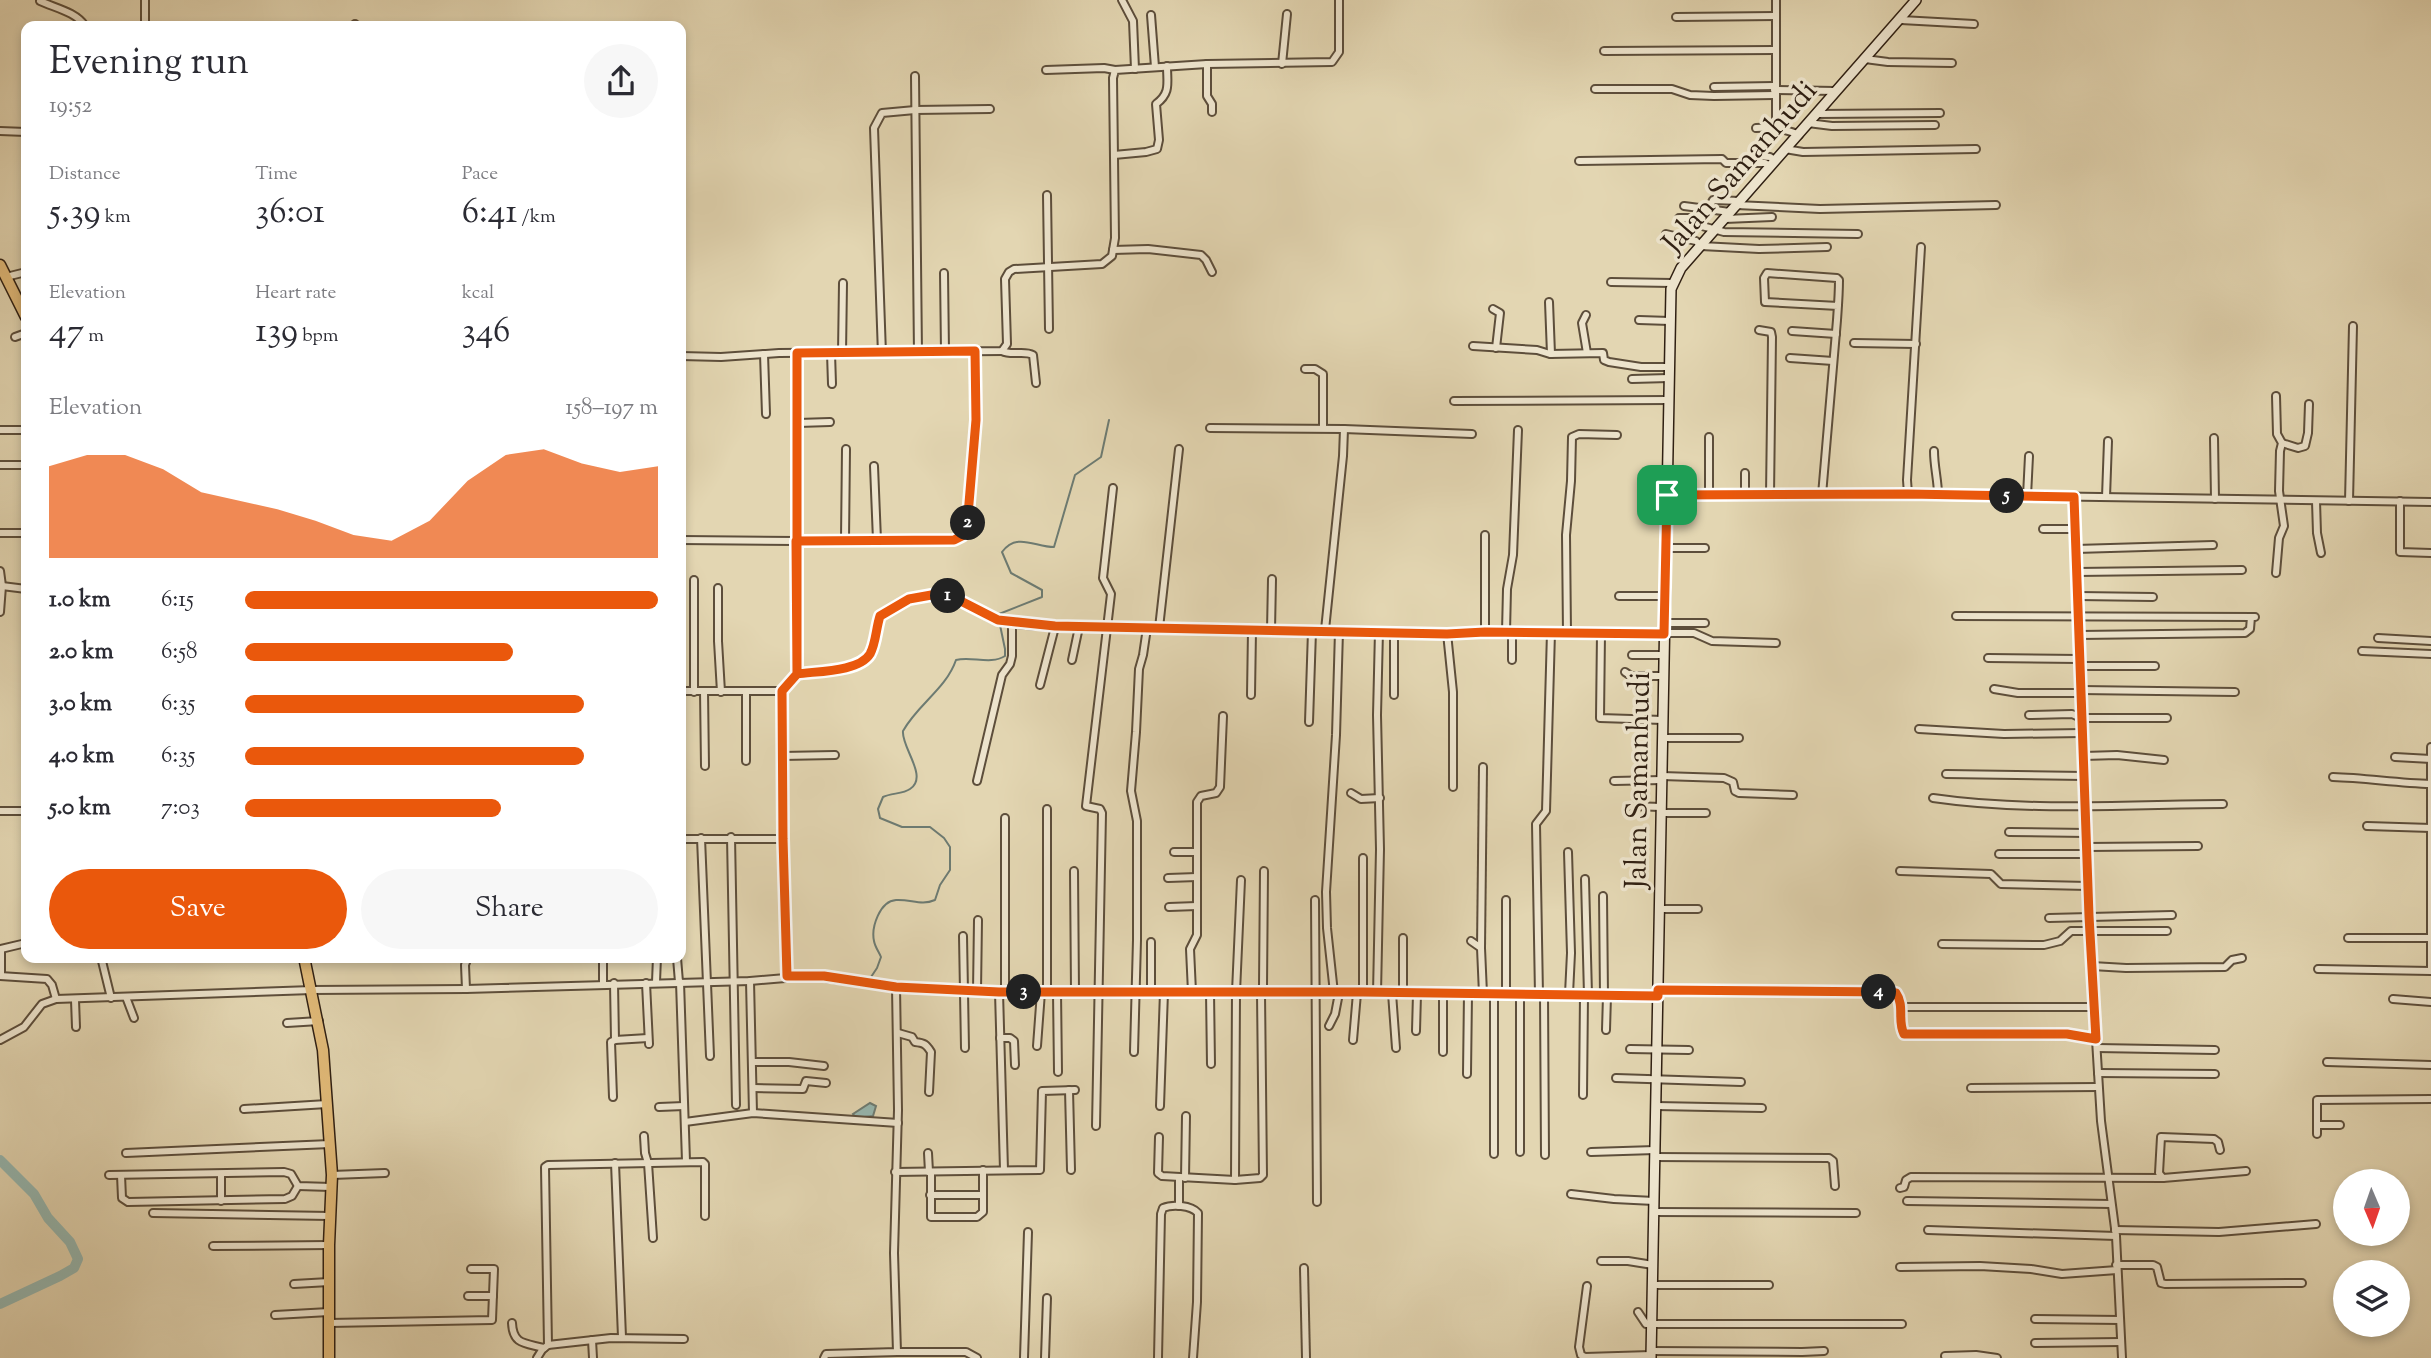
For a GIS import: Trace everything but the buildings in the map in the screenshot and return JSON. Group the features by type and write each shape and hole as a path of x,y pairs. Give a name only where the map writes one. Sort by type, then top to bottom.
{"main road":[{"path":"0,265 21,307"},
{"path":"305,963 323,1050 332,1175 329,1358"}],"street":[{"path":"145,0 145,21"},
{"path":"1122,0 1133,21 1135,69"},
{"path":"1046,70 1329,62 1335,60 1339,52 1339,0"},
{"path":"1776,0 1774,90 1778,127"},
{"name":"Jalan Samanhudi","path":"1651,1355 1672,283 1772,163 1916,0"},
{"path":"40,1 81,21"},
{"path":"1282,64 1287,14"},
{"path":"1151,15 1155,67"},
{"path":"1676,17 1776,16"},
{"path":"1901,20 1974,24"},
{"path":"1604,51 1775,50"},
{"path":"1866,59 1952,63"},
{"path":"1207,64 1207,96 1212,104 1212,112"},
{"path":"1114,155 1157,149 1159,140 1156,104 1167,92 1167,66"},
{"path":"1002,351 1007,344 1007,275 1014,269 1102,264 1109,259 1113,250 1115,70"},
{"path":"915,76 919,353"},
{"path":"1714,87 1835,91"},
{"path":"1595,89 1672,89 1702,96 1774,90"},
{"path":"882,354 874,128 882,113 990,109"},
{"path":"1817,114 1940,113"},
{"path":"1808,123 1832,126 1935,125"},
{"path":"1756,128 1778,127 1799,135"},
{"path":"0,131 21,132"},
{"path":"1785,149 1803,152 1976,149"},
{"path":"1579,161 1722,159 1726,163 1772,163"},
{"path":"1047,195 1049,329"},
{"path":"1709,208 1713,200 1733,209 1772,217"},
{"path":"1684,206 1820,209 1996,205"},
{"path":"1679,218 1700,218 1702,226 1714,232 1858,234"},
{"path":"1665,234 1696,241 1701,246 1759,249 1827,247"},
{"path":"1908,494 1921,247"},
{"path":"1113,250 1148,249 1201,255 1212,272"},
{"path":"6,277 21,273"},
{"path":"944,273 944,352"},
{"path":"1822,495 1836,334 1838,306 1839,280 1768,273 1764,278 1765,302 1838,306"},
{"path":"1611,282 1672,283"},
{"path":"842,354 843,283"},
{"path":"1549,302 1551,354"},
{"path":"1493,309 1500,313 1496,348"},
{"path":"1586,315 1582,324 1587,353"},
{"path":"1639,320 1670,321"},
{"path":"2349,501 2353,326"},
{"path":"1759,330 1771,332 1772,337 1770,495"},
{"path":"1792,331 1836,334"},
{"path":"15,337 21,335"},
{"path":"1854,343 1916,344"},
{"path":"1473,346 1536,350 1551,354 1602,352 1604,360 1609,362 1641,367 1669,367"},
{"path":"686,540 954,540 966,532 976,420 975,351"},
{"path":"686,356 975,351 1029,353 1033,355 1036,383"},
{"path":"797,353 797,674"},
{"path":"764,354 766,414"},
{"path":"831,354 832,384"},
{"path":"1790,358 1833,361"},
{"path":"1305,369 1315,369 1323,374 1322,428"},
{"path":"1632,379 1669,378"},
{"path":"2276,396 2278,439 2298,448 2305,446 2309,404"},
{"path":"1454,401 1669,400"},
{"path":"798,423 830,422"},
{"path":"1210,428 1322,428 1472,434"},
{"path":"1325,630 1344,429"},
{"path":"0,430 21,430"},
{"path":"1512,660 1507,589 1513,555 1518,430"},
{"path":"1567,633 1566,535 1572,437 1579,434 1617,435"},
{"path":"1709,437 1709,495"},
{"path":"2214,438 2215,499"},
{"path":"2106,498 2108,441"},
{"path":"2276,573 2279,538 2284,526 2280,500 2282,443"},
{"path":"845,540 846,449"},
{"path":"1159,628 1179,449"},
{"path":"1934,451 1938,495"},
{"path":"2027,496 2029,456"},
{"path":"0,466 21,465"},
{"path":"874,466 877,540"},
{"path":"1745,473 1745,495"},
{"path":"1096,1126 1102,813 1100,809 1086,806 1111,594 1103,578 1113,488"},
{"path":"1667,495 1908,494 2431,502"},
{"path":"2074,497 2098,1087 2115,1233 2122,1358"},
{"path":"2316,501 2316,533 2321,553"},
{"path":"2400,501 2400,552 2431,553"},
{"path":"2043,529 2075,529"},
{"path":"0,533 21,533"},
{"path":"1485,535 1485,632"},
{"path":"2076,549 2213,545"},
{"path":"1666,548 1705,548"},
{"path":"0,570 0,612"},
{"path":"2077,572 2242,570"},
{"path":"1271,630 1272,579"},
{"path":"694,580 694,692"},
{"path":"2,586 21,588"},
{"path":"718,588 721,692"},
{"path":"787,976 782,691 797,674 849,667 863,661 872,651 880,616 919,596 929,594 953,597 993,619 1012,623 1108,628 1601,634 1705,622"},
{"path":"1619,596 1665,596"},
{"path":"2078,596 2153,597"},
{"path":"1956,616 2253,617 2250,629 2245,633 2079,635"},
{"path":"977,781 1002,675 1012,656 1012,623"},
{"path":"1040,685 1055,626"},
{"path":"1072,660 1079,627"},
{"path":"1134,1052 1137,821 1130,791 1139,668 1147,628"},
{"path":"1664,628 1694,633 1712,641 1776,643"},
{"path":"1251,695 1252,630"},
{"path":"1309,722 1312,631"},
{"path":"1329,1026 1335,1014 1336,993 1327,928 1326,892 1336,735 1339,631"},
{"path":"1377,993 1379,631"},
{"path":"1394,632 1394,695"},
{"path":"1545,1154 1536,824 1546,811 1551,632"},
{"path":"1447,634 1453,692 1454,787"},
{"path":"1601,634 1600,718 1663,720"},
{"path":"2378,638 2431,641"},
{"path":"2362,651 2431,654"},
{"path":"1632,655 1664,655"},
{"path":"1988,658 2155,666"},
{"path":"1625,672 1631,676 1664,676"},
{"path":"1994,689 2018,693 2235,692"},
{"path":"686,691 782,691"},
{"path":"704,691 705,766"},
{"path":"746,692 746,761"},
{"path":"2029,715 2167,718"},
{"path":"1192,992 1190,949 1197,935 1197,802 1201,796 1216,793 1220,787 1223,716"},
{"path":"1919,729 2004,734 2083,733"},
{"path":"1662,738 1739,738"},
{"path":"2318,969 2431,971 2431,747"},
{"path":"782,756 835,755"},
{"path":"2084,755 2118,755 2164,760"},
{"path":"2395,757 2431,759"},
{"path":"1483,767 1483,994"},
{"path":"1946,774 2084,776"},
{"path":"2333,777 2431,784"},
{"path":"1614,781 1724,778 1732,782 1738,793 1793,795"},
{"path":"1352,793 1361,799 1380,798"},
{"path":"1933,798 1969,802 2085,806 2223,804"},
{"path":"1631,806 1706,813"},
{"path":"1037,1046 1044,992 1047,809"},
{"path":"0,811 21,811"},
{"path":"1004,1170 999,1038 1005,818"},
{"path":"2367,827 2431,828"},
{"path":"2009,832 2087,833"},
{"path":"731,837 736,1105"},
{"path":"701,838 710,1056"},
{"path":"686,839 783,839"},
{"path":"1999,854 2198,846"},
{"path":"1174,852 1197,852"},
{"path":"1568,852 1571,953 1569,994"},
{"path":"1353,1040 1360,992 1363,858"},
{"path":"1074,871 1075,992"},
{"path":"1159,1137 1158,1173 1162,1177 1235,1180 1260,1178 1263,1175 1261,993 1264,871"},
{"path":"1900,871 1991,874 2001,884 2088,886"},
{"path":"1168,878 1197,877"},
{"path":"1583,1095 1585,879"},
{"path":"1235,1180 1236,992 1241,880"},
{"path":"1603,896 1606,1030"},
{"path":"1315,900 1317,1202"},
{"path":"1506,900 1506,994"},
{"path":"1168,907 1197,906"},
{"path":"1659,909 1698,909"},
{"path":"2049,918 2172,915"},
{"path":"977,991 978,920"},
{"path":"1942,944 2044,945 2060,941 2071,932 2167,931"},
{"path":"964,936 965,1048"},
{"path":"1403,938 1403,993"},
{"path":"2348,938 2430,938"},
{"path":"1471,941 1481,948"},
{"path":"1151,942 1151,992"},
{"path":"21,944 1,949 1,976 47,979 57,999"},
{"path":"2092,966 2225,967 2232,960 2242,958"},
{"path":"102,963 111,998"},
{"path":"466,963 466,989"},
{"path":"603,963 603,984"},
{"path":"656,982 657,963"},
{"path":"677,963 686,1161"},
{"path":"0,1040 24,1027 42,1004 57,999 312,990 466,989 750,981 787,976 824,976 896,987 1002,992 1360,992 1605,996 1658,993 1893,992 1900,999 1902,1030 1908,1035 2067,1034 2096,1039"},
{"path":"750,981 752,1113"},
{"path":"614,983 615,1040"},
{"path":"612,1097 611,1042 649,1041 646,983"},
{"path":"896,987 898,1123 894,1253 897,1352"},
{"path":"1057,992 1058,1072"},
{"path":"1160,1106 1164,992"},
{"path":"1210,992 1211,1064"},
{"path":"1392,993 1396,1048"},
{"path":"1494,993 1494,1154"},
{"path":"1416,1031 1417,994"},
{"path":"1443,994 1443,1052"},
{"path":"1467,1074 1468,994"},
{"path":"1520,994 1520,1152"},
{"path":"126,997 134,1018"},
{"path":"2393,999 2431,1002"},
{"path":"75,1000 76,1027"},
{"path":"1901,1007 2094,1007"},
{"path":"287,1023 319,1021"},
{"path":"898,1033 912,1037 915,1042 924,1043 931,1052 929,1092"},
{"path":"999,1038 1010,1038 1014,1041 1015,1065"},
{"path":"2097,1048 2215,1050"},
{"path":"1630,1049 1689,1049"},
{"path":"752,1062 824,1066"},
{"path":"2327,1062 2431,1065"},
{"path":"2098,1073 2215,1074"},
{"path":"753,1088 803,1089 806,1077 826,1083"},
{"path":"1616,1078 1741,1082"},
{"path":"1971,1088 2098,1087"},
{"path":"895,1172 1040,1170 1042,1091 1072,1090 1071,1170"},
{"path":"2318,1135 2317,1100 2431,1099"},
{"path":"244,1109 327,1104"},
{"path":"659,1107 684,1106"},
{"path":"1656,1106 1762,1108"},
{"path":"685,1122 752,1113 898,1123"},
{"path":"1179,1206 1186,1116"},
{"path":"2317,1125 2340,1125"},
{"path":"644,1136 653,1238"},
{"path":"2163,1178 2159,1173 2161,1137 2214,1139 2220,1150"},
{"path":"126,1153 330,1144"},
{"path":"1591,1152 1829,1158 1833,1161 1835,1186"},
{"path":"928,1153 931,1217 977,1217 983,1212 983,1170"},
{"path":"537,1358 546,1346 544,1169 548,1165 686,1161 705,1164 705,1216"},
{"path":"615,1163 622,1338"},
{"path":"1900,1188 1904,1187 1906,1180 1911,1177 2108,1179 2163,1178 2246,1171"},
{"path":"109,1175 284,1172 291,1174 298,1186"},
{"path":"332,1175 385,1173"},
{"path":"221,1174 221,1200"},
{"path":"121,1175 122,1198 125,1202 285,1199 292,1196 298,1186"},
{"path":"298,1186 331,1187"},
{"path":"1571,1194 1654,1201"},
{"path":"930,1195 983,1195"},
{"path":"1907,1201 2111,1204"},
{"path":"1158,1358 1161,1211 1165,1206 1192,1208 1198,1213 1193,1358"},
{"path":"1654,1212 1856,1213"},
{"path":"153,1213 330,1216"},
{"path":"1928,1230 2219,1232 2316,1224"},
{"path":"1024,1358 1028,1232"},
{"path":"214,1245 329,1245"},
{"path":"1601,1261 1653,1265"},
{"path":"1900,1267 1980,1266 2062,1274 2153,1265 2157,1267 2161,1283 2165,1284 2302,1283"},
{"path":"1304,1268 1306,1358"},
{"path":"275,1315 492,1320 494,1269 471,1269"},
{"path":"294,1284 329,1282"},
{"path":"1653,1284 1769,1285"},
{"path":"1587,1286 1579,1347 1581,1355 1586,1357 1824,1351"},
{"path":"468,1296 493,1296"},
{"path":"1045,1358 1047,1298"},
{"path":"1638,1312 1644,1324 1902,1324"},
{"path":"2035,1318 2120,1320"},
{"path":"512,1323 513,1334 517,1340 546,1346 622,1338 684,1339"},
{"path":"592,1340 593,1358"},
{"path":"2035,1343 2121,1342"},
{"path":"824,1358 826,1354 870,1356 897,1352 908,1355 966,1352 976,1358"},
{"path":"1945,1356 1976,1354 1997,1358"}],"water":[{"path":"870,1103 876,1106 873,1116 856,1118 853,1114"}],"waterway":[{"path":"1000,619 999,614 1042,597 1042,590 1011,573 1002,552 1008,546 1020,542 1054,547 1075,475 1101,457 1109,420"},
{"path":"869,980 881,957 873,935 881,910 890,901 935,900 940,885 950,870 950,847 944,838 930,827 902,827 880,818 878,809 883,797 907,791 915,784 917,777 903,731 946,680 956,660 994,660 1005,656 1000,625"},
{"path":"0,1160 34,1194 48,1218 70,1242 78,1259 74,1268 0,1304"}],"route":[{"path":"1667,495 1664,634 1447,634 1055,626 993,619 953,597 929,594 909,599 880,616 872,651 863,661 849,667 797,674 795,597 797,353 975,351 976,420 967,527 966,532 958,539 796,541 797,674 782,691 787,976 824,976 896,987 999,992 1363,992 1658,996 1658,990 1893,992 1900,999 1904,1034 2067,1034 2096,1039 2074,497 1908,494 1667,495"}]}
